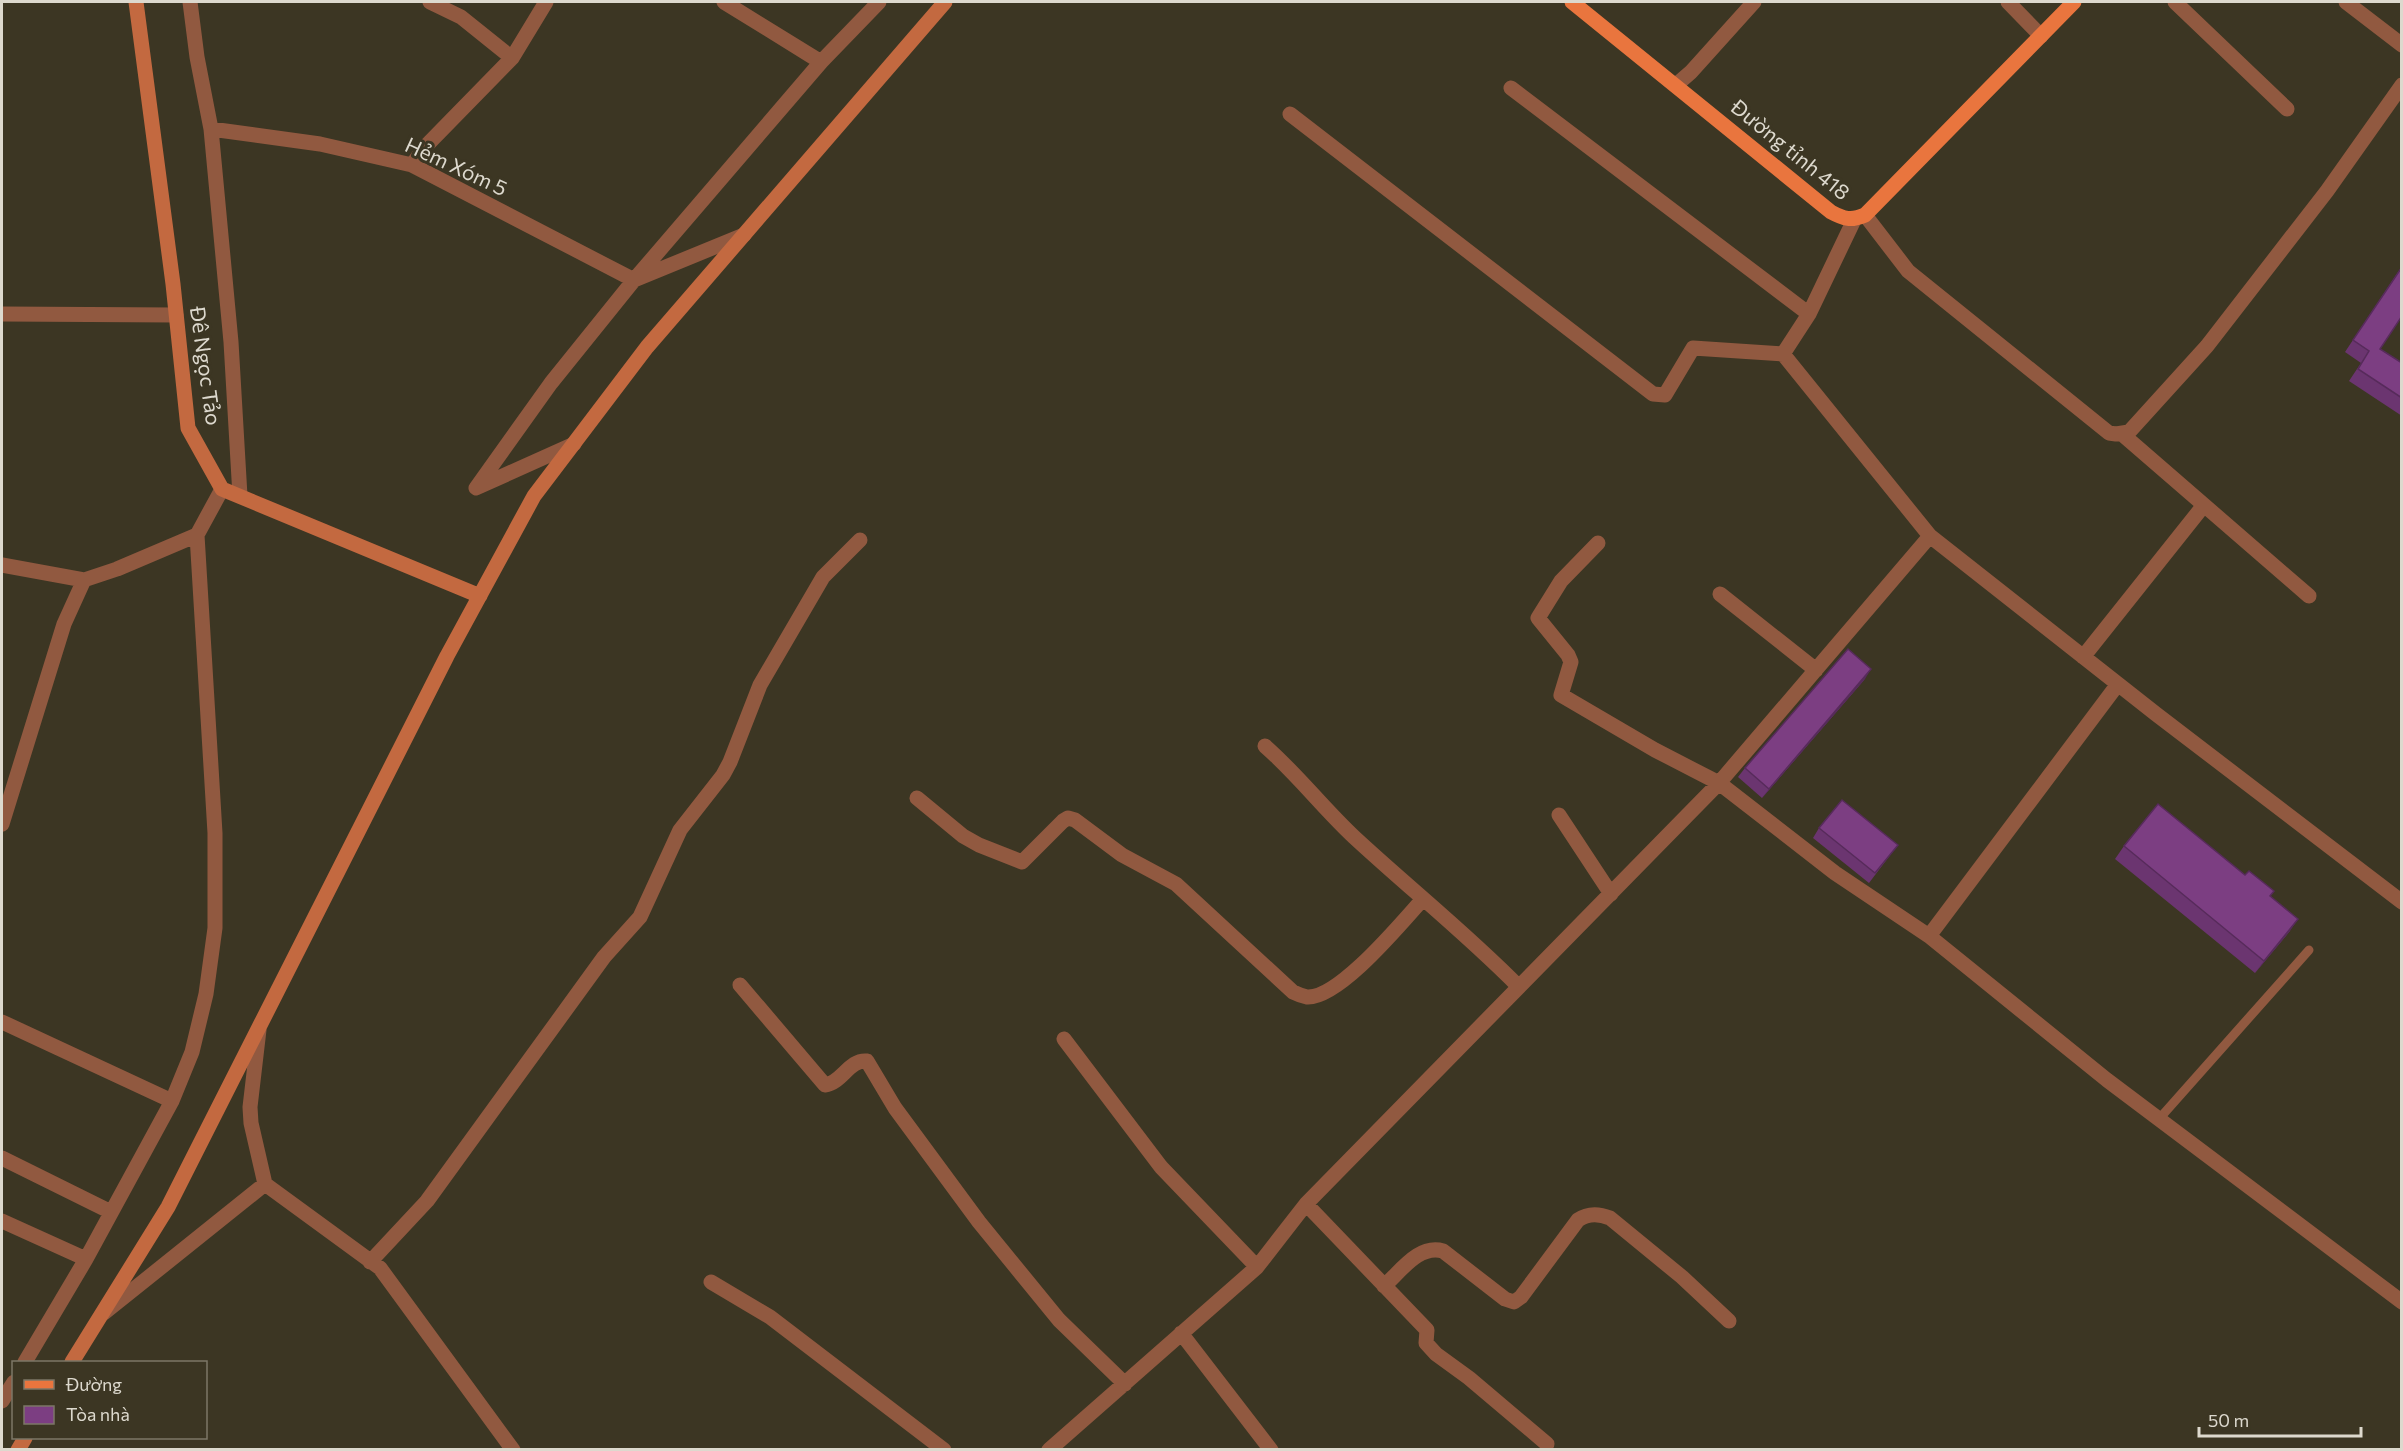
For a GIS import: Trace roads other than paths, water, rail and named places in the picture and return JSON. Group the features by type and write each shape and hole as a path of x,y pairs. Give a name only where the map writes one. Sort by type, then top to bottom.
{"main road":[{"name":"Đê Ngọc Tảo","path":"136,2 188,428 222,489"},
{"path":"73,1361 168,1207 447,656 534,496 647,347 945,2"},
{"name":"Đường tỉnh 418","path":"1572,2 1831,212 1843,219 1860,218 2074,2"},
{"path":"222,489 480,597"}],"street":[{"path":"190,2 197,57 211,129 231,342 240,496"},
{"path":"430,2 461,17 512,58"},
{"path":"412,165 424,147 512,58 546,2"},
{"path":"724,2 821,62"},
{"path":"574,444 476,488 551,383 634,280 821,62 879,2"},
{"path":"1676,85 1754,2"},
{"path":"2008,2 2041,36"},
{"path":"2175,2 2287,109"},
{"path":"2346,2 2402,45"},
{"path":"2121,434 2134,428 2206,346 2327,191 2402,85"},
{"path":"1511,88 1809,314"},
{"path":"1290,114 1653,394 1665,395 1693,348 1784,354 1930,536 2083,657 2402,902"},
{"name":"Hẻm Xóm 5","path":"211,129 320,144 412,165 634,280"},
{"path":"1784,354 1809,314 1860,218 1908,271 2109,432 2121,434 2309,596"},
{"path":"634,280 744,235"},
{"path":"2,314 176,315"},
{"path":"26,1361 86,1260 172,1101 192,1052 206,994 215,928 215,834 197,535 222,489"},
{"path":"2083,657 2204,505"},
{"path":"2,565 84,580 117,569 197,535"},
{"path":"1049,1449 1257,1267 1306,1204 1719,783 1930,536"},
{"path":"370,1262 427,1201 604,957 640,917 680,830 723,775 730,762 760,685 824,577 860,540"},
{"path":"1598,543 1555,589 1538,618 1568,655 1571,662 1562,694 1655,750 1719,783 1835,873 1929,936 2025,1016 2402,1302"},
{"path":"2,824 64,624 84,580"},
{"path":"1720,594 1816,670"},
{"path":"1929,936 2118,684"},
{"path":"1265,746 1286,765 1328,812 1486,954 1519,987"},
{"path":"917,798 963,836 1022,862 1063,821 1068,818 1075,820 1122,855 1176,884 1293,992 1307,997 1323,993 1366,961 1423,899"},
{"path":"1559,815 1611,894"},
{"path":"740,985 825,1085 830,1084 856,1062 867,1061 895,1108 979,1222 1059,1320 1125,1384"},
{"path":"2,1022 172,1101"},
{"path":"259,1026 250,1107 251,1123 265,1184 380,1268 513,1449"},
{"path":"1064,1039 1161,1167 1257,1267"},
{"path":"2,1158 111,1212"},
{"path":"101,1315 265,1184"},
{"path":"1306,1204 1427,1330 1426,1343 1436,1354 1469,1378 1547,1444"},
{"path":"1384,1286 1422,1251 1433,1248 1443,1251 1505,1299 1514,1302 1521,1297 1578,1220 1591,1215 1604,1216 1610,1218 1682,1277 1729,1321"},
{"path":"2,1221 86,1260"},
{"path":"711,1282 770,1317 944,1449"},
{"path":"1181,1333 1271,1449"},
{"path":"2,1401 12,1385"}],"lane":[{"path":"2159,1119 2309,950"}]}
